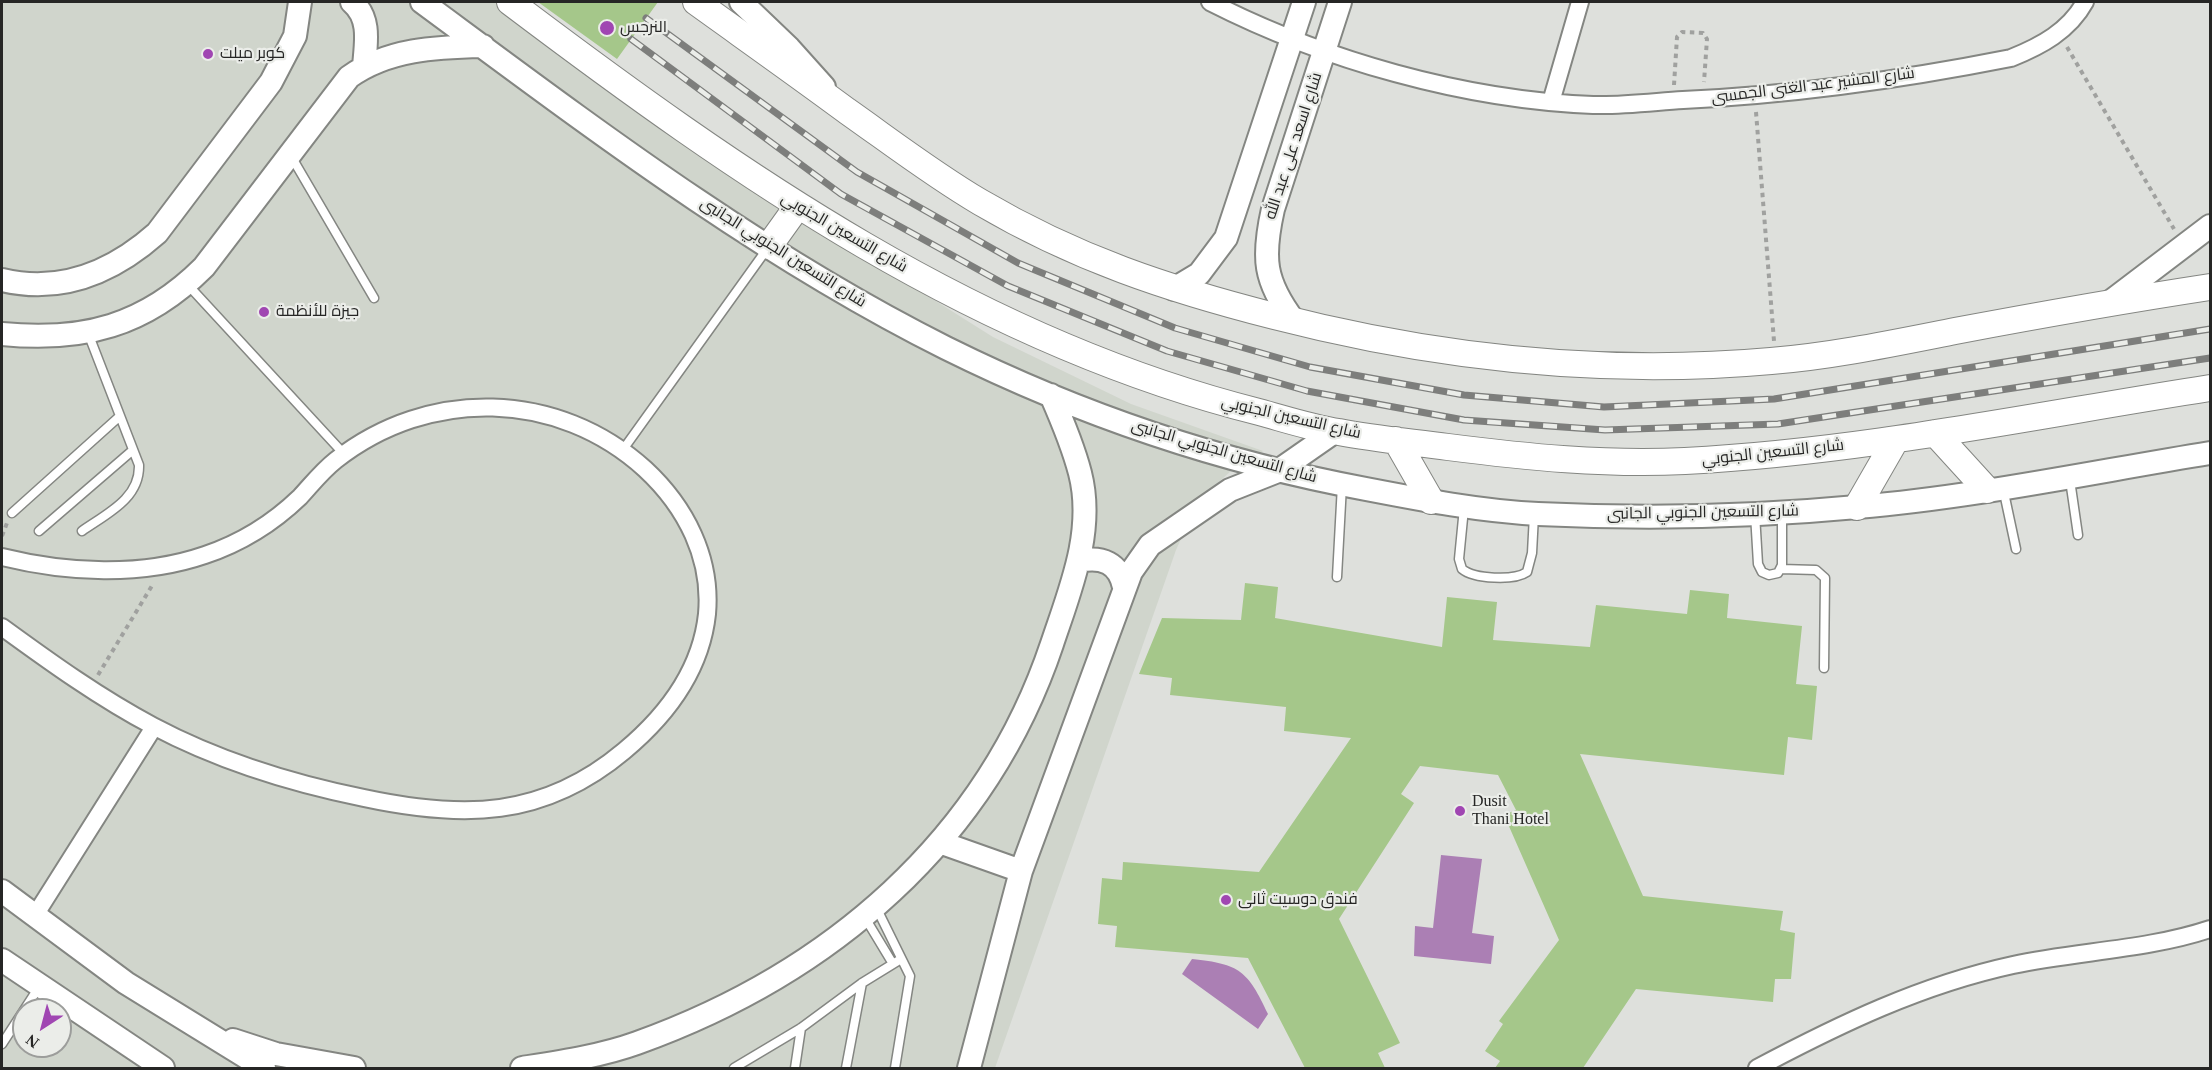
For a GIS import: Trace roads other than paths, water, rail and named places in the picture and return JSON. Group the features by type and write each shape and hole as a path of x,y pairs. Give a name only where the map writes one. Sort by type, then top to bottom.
{"main road":[{"name":"شارع التسعين الجنوبي","path":"510,2 700,142 797,207 893,262 992,314 1094,360 1194,395 1335,432 1492,452 1633,462 1695,460 1895,441 2211,388"},
{"path":"696,2 922,165 981,203 1079,254 1174,289 1294,321 1467,355 1527,362 1653,368 1776,361 1833,354 2110,302 2211,287"},
{"path":"769,246 797,207"},
{"path":"1935,433 1995,489"},
{"path":"1396,440 1431,501"},
{"path":"1857,507 1895,441"}],"street":[{"path":"2,280 46,285 77,280 107,270 134,254 157,233 271,82 295,36 300,2"},
{"path":"352,2 360,9 366,26 364,66"},
{"name":"شارع التسعين الجنوبي الجانبى","path":"422,2 652,170 769,246 942,346 1051,395 1160,437 1278,471 1464,507 1534,514 1639,516 1755,514 1857,507 1995,489 2211,453"},
{"path":"741,2 789,48 838,105"},
{"name":"شارع المشير عبد الغنى الجمسى","path":"1210,2 1324,51 1439,82 1551,102 1594,105 1755,97 2011,58 2035,49 2059,33 2079,13 2085,2"},
{"path":"1174,289 1199,274 1226,238 1304,2"},
{"name":"شارع اسعد على عبد الله","path":"1294,321 1274,291 1268,274 1265,257 1267,234 1340,2"},
{"path":"1551,102 1580,2"},
{"path":"2,334 40,338 87,333 119,325 155,307 187,284 204,267 336,90 364,66 399,54 483,46"},
{"path":"2110,302 2185,248 2211,226"},
{"path":"522,1068 635,1044 716,1012 792,970 870,911 942,843 986,784 1017,730 1040,678 1079,561 1085,513 1081,475 1051,395"},
{"path":"2,557 56,567 109,570 164,566 209,554 252,534 289,507 320,474 344,454 389,430 426,415 481,406 502,407 544,415 584,430 622,451 663,488 693,533 705,571 707,611 702,640 693,667 670,703 625,750 584,779 540,798 494,810 420,809 331,791 258,771 153,727 90,688 2,627"},
{"path":"969,1068 1021,871 1131,572 1150,545 1230,490 1278,471 1335,432"},
{"path":"1079,561 1103,560 1114,565 1121,575 1124,587"},
{"path":"34,917 153,727"},
{"path":"942,843 1021,871"},
{"path":"2,891 34,917 126,983 264,1068"},
{"path":"1757,1068 1866,1012 1964,977 2014,965 2150,943 2211,929"},
{"path":"2,960 39,987 164,1068"},
{"path":"199,1029 276,1053 354,1068"}],"lane":[{"path":"289,153 375,298"},
{"path":"622,451 769,246"},
{"path":"187,284 344,454"},
{"path":"82,531 121,504 135,489 139,473 133,450 87,333"},
{"path":"12,513 120,416"},
{"path":"39,531 133,450"},
{"path":"2069,476 2078,536"},
{"path":"1337,577 1342,485"},
{"path":"1995,489 2016,549"},
{"path":"1464,507 1459,559 1462,569 1471,574 1518,576 1527,572 1532,553 1534,514"},
{"path":"1781,569 1782,512"},
{"path":"1755,514 1760,569 1769,575 1781,569 1816,570 1825,578 1824,668"},
{"path":"870,911 897,961"},
{"path":"870,911 897,961 910,976 895,1068"},
{"path":"740,1068 897,961"},
{"path":"846,1068 862,983"},
{"path":"2,1044 39,987"},
{"path":"795,1068 801,1028"}],"railway":[{"path":"646,18 857,172 1018,263 1175,328 1310,367 1464,395 1604,407 1774,399 2210,329"},
{"path":"631,39 841,194 1008,286 1167,351 1307,391 1464,420 1605,430 1778,424 2210,358"}],"place":[{"name":"النرجس","path":"607,28"},
{"name":"كوبر ميلت","path":"208,54"},
{"name":"جيزة للأنظمة","path":"264,312"},
{"name":"Dusit Thani Hotel","path":"1460,811"},
{"name":"فندق دوسيت ثانى","path":"1226,900"}]}
